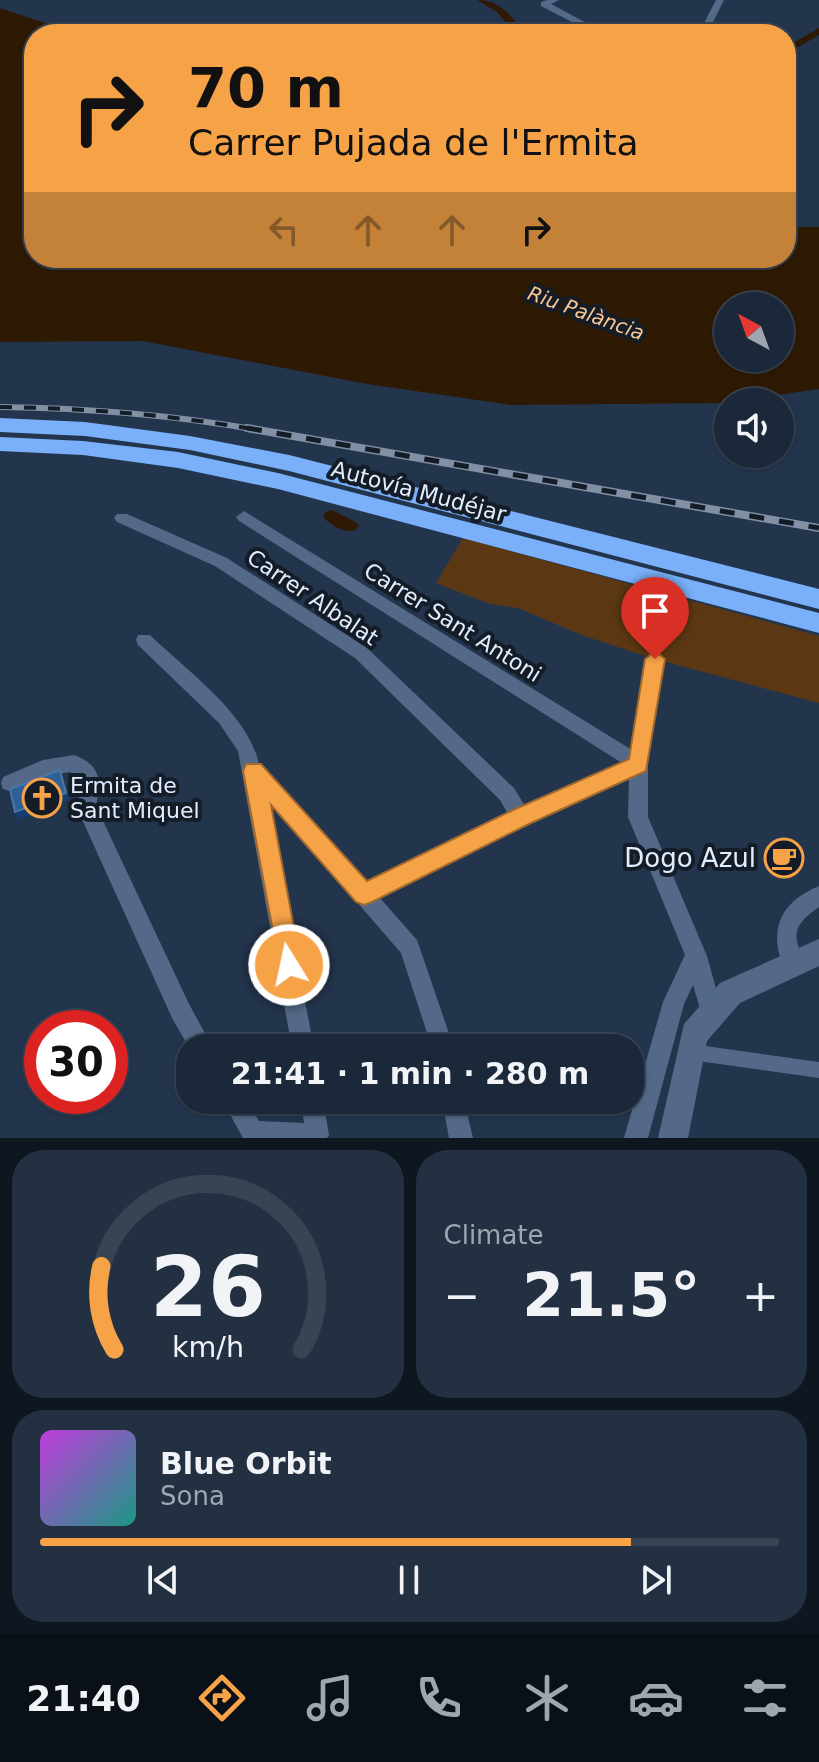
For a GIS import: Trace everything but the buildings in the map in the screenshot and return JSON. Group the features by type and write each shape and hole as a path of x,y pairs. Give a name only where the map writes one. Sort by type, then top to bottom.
{"highway":[{"name":"Autovía Mudéjar","path":"0,425 85,429 289,463 819,599"},
{"name":"Autovía Mudéjar","path":"0,444 83,448 162,458 278,481 819,623"}],"street":[{"path":"555,0 544,4 583,24"},
{"path":"708,24 720,0"},
{"name":"Carrer Sant Antoni","path":"244,517 639,764"},
{"name":"Carrer Albalat","path":"122,518 221,562 361,653 507,794 521,817"},
{"path":"144,640 225,718 247,749 300,1034"},
{"path":"655,659 639,764 638,817 696,956 712,1014"},
{"path":"10,783 43,768 74,763 92,781 86,806 194,1034"},
{"path":"364,894 521,817 639,764"},
{"path":"253,771 410,947 438,1034"},
{"path":"792,964 784,944 790,919 801,905 819,896"},
{"path":"673,1138 694,1034 730,993 819,952"},
{"path":"636,1138 674,1002 696,956"},
{"path":"691,1052 819,1070"},
{"path":"242,1114 253,1132 317,1135 314,1114"},
{"path":"456,1114 461,1138"}],"shaded area":[{"path":"463,538 819,636 819,703 655,659 584,636 518,608 490,604 436,583"}],"water":[{"name":"Riu Palància","path":"0,8 48,24 24,24 24,268 796,268 796,227 819,227 819,389 794,393 794,388 714,388 714,403 512,405 367,384 143,341 0,342"}],"waterway":[{"path":"482,0 500,10 512,24"},
{"path":"796,45 819,31"},
{"path":"332,516 350,526"}],"railway":[{"path":"0,407 129,413 258,430"},
{"path":"247,428 819,528"}],"place":[{"name":"Ermita de Sant Miquel","path":"42,798"},
{"name":"Dogo Azul","path":"784,858"}],"route":[{"path":"289,965 253,771 364,894 521,817 639,764 655,659"}]}
